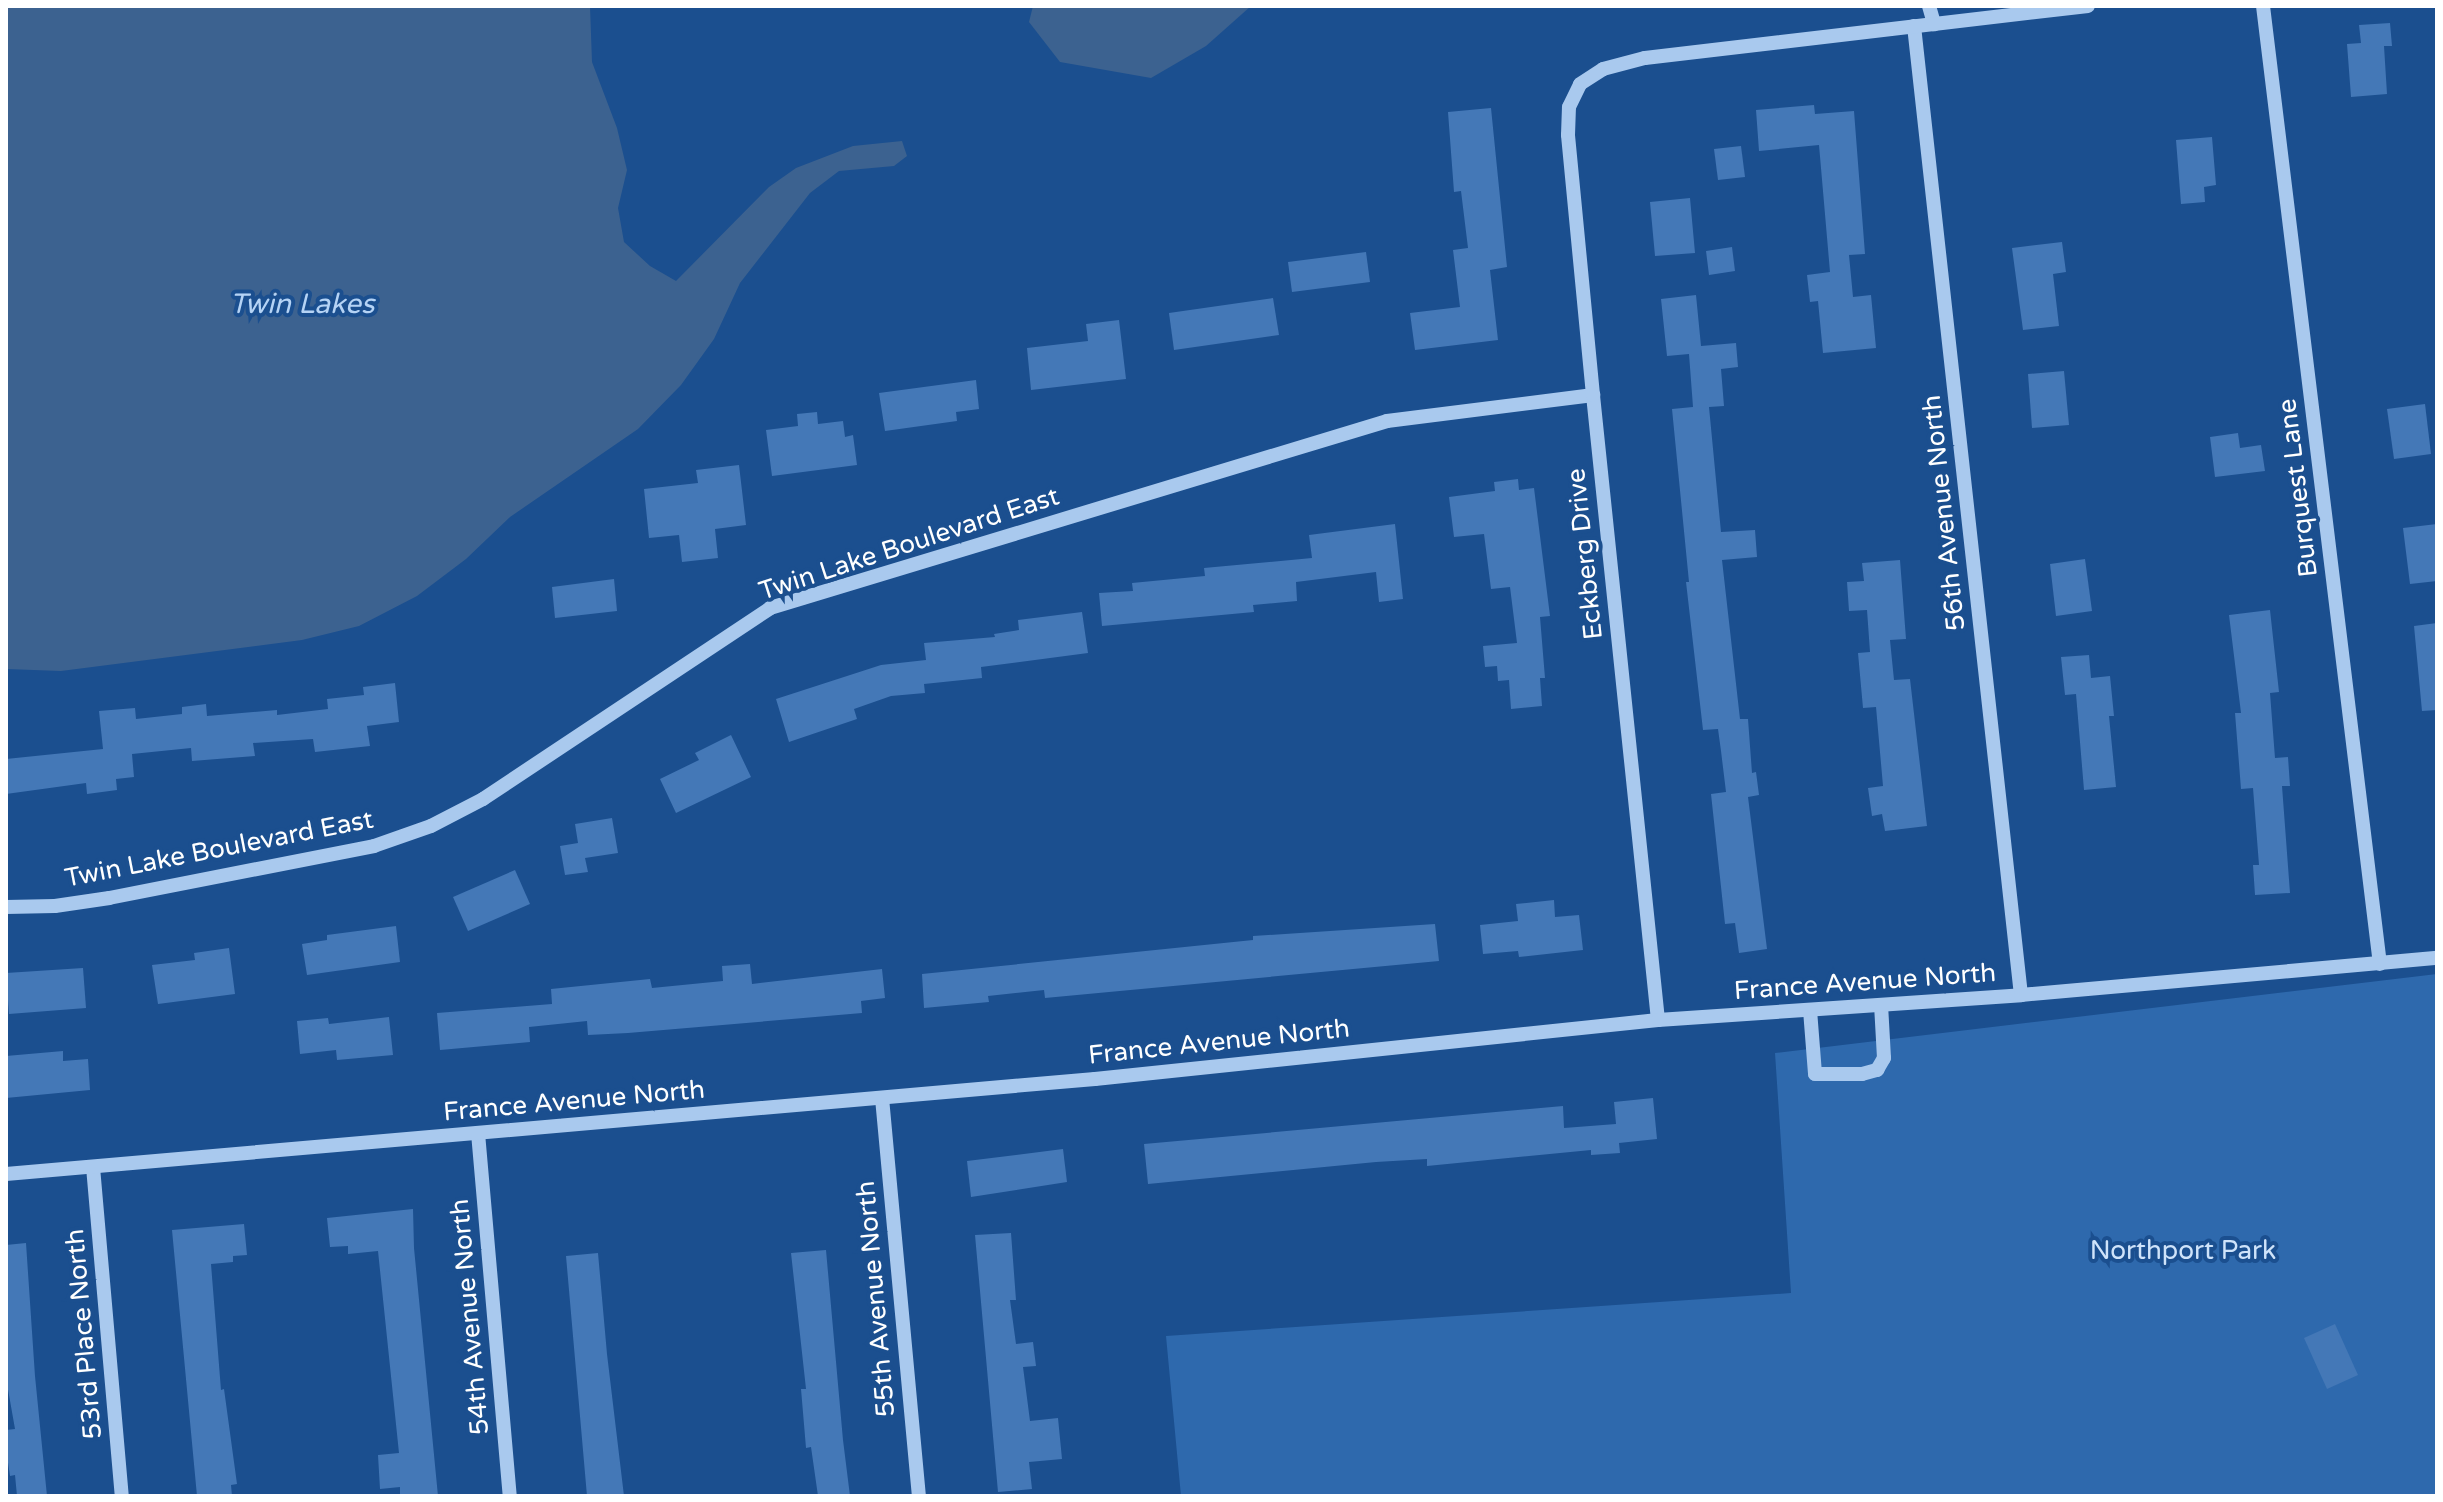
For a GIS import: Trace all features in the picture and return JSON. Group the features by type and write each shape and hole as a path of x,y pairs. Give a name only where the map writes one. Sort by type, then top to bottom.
{"street":[{"path":"1929,6 1934,24"},
{"path":"1914,26 2088,6"},
{"name":"Burquest Lane","path":"2263,6 2380,964"},
{"name":"Eckberg Drive","path":"1658,1020 1593,395 1568,135 1569,107 1580,84 1603,69 1645,58 1914,26"},
{"name":"56th Avenue North","path":"1914,26 2021,995"},
{"name":"Twin Lake Boulevard East","path":"6,907 55,906 109,898 374,846 431,826 483,799 770,608 1387,421 1593,395"},
{"name":"France Avenue North","path":"6,1174 882,1098 1658,1020 2021,995 2437,958"},
{"path":"1810,1010 1815,1074 1862,1074 1877,1070 1884,1058 1881,1005"},
{"name":"55th Avenue North","path":"882,1098 919,1496"},
{"name":"54th Avenue North","path":"478,1133 510,1496"},
{"name":"53rd Place North","path":"93,1167 122,1496"}],"green space":[{"name":"Northport Park","path":"2437,974 2437,1496 1181,1496 1166,1336 1791,1293 1775,1053"}],"water":[{"name":"Twin Lakes","path":"6,6 590,6 592,62 617,128 627,170 618,208 624,242 650,266 676,281 769,187 796,168 853,146 902,141 907,156 894,166 839,171 810,193 740,283 714,339 681,385 638,429 510,517 466,559 417,596 359,626 302,640 61,671 6,669"},
{"path":"1033,6 1251,6 1206,46 1151,78 1060,62 1029,22"}],"building":[{"path":"2390,23 2392,46 2384,46 2387,94 2351,97 2347,44 2361,43 2359,25"},
{"path":"1814,105 1815,114 1854,111 1865,254 1849,255 1853,297 1871,295 1876,348 1823,353 1818,301 1810,302 1807,275 1830,272 1819,145 1759,151 1756,110"},
{"path":"1491,108 1507,267 1490,270 1498,340 1415,350 1410,313 1460,307 1453,250 1468,248 1461,191 1454,192 1448,112"},
{"path":"2212,137 2216,185 2204,187 2205,202 2181,204 2176,140"},
{"path":"1741,146 1745,177 1718,180 1714,149"},
{"path":"1690,198 1695,253 1655,256 1650,202"},
{"path":"2062,242 2066,272 2053,274 2059,326 2023,330 2012,248"},
{"path":"1732,247 1735,271 1709,275 1706,251"},
{"path":"1366,252 1370,282 1292,292 1288,262"},
{"path":"1696,295 1701,346 1736,343 1738,367 1721,369 1724,406 1709,407 1721,532 1755,530 1757,557 1722,560 1740,719 1748,719 1752,773 1756,772 1759,795 1748,797 1767,949 1739,953 1735,923 1725,924 1711,794 1726,792 1718,729 1703,730 1686,582 1689,582 1672,409 1693,407 1689,354 1667,356 1661,299"},
{"path":"1273,298 1279,335 1174,350 1169,313"},
{"path":"1119,320 1126,379 1031,390 1027,348 1088,341 1086,324"},
{"path":"2064,371 2069,425 2032,428 2028,374"},
{"path":"976,380 979,409 956,412 957,421 885,431 879,393"},
{"path":"2425,404 2431,454 2394,459 2387,409"},
{"path":"817,412 818,424 843,421 845,437 853,435 857,465 772,476 766,430 798,426 797,414"},
{"path":"2238,433 2240,448 2261,445 2265,471 2215,477 2210,437"},
{"path":"739,465 746,525 715,529 718,558 682,562 679,535 649,538 644,489 698,483 696,470"},
{"path":"1518,479 1519,490 1534,488 1550,616 1540,617 1545,678 1540,678 1542,706 1511,709 1509,680 1498,681 1497,666 1485,667 1483,646 1517,643 1510,587 1491,589 1484,534 1454,537 1449,497 1495,491 1494,482"},
{"path":"1395,524 1403,599 1379,602 1376,572 1296,582 1297,601 1253,605 1254,612 1102,626 1099,593 1133,591 1132,583 1205,576 1204,568 1312,558 1309,535"},
{"path":"2437,524 2437,581 2410,584 2403,528"},
{"path":"2085,559 2092,611 2056,616 2050,564"},
{"path":"1900,560 1906,639 1890,640 1894,680 1910,679 1927,826 1885,831 1882,814 1872,816 1868,788 1883,786 1876,707 1863,708 1858,653 1870,652 1867,610 1849,611 1847,582 1864,581 1862,563"},
{"path":"614,579 617,611 555,618 552,587"},
{"path":"2270,610 2279,692 2270,693 2275,758 2288,757 2290,786 2282,786 2290,893 2255,895 2253,865 2259,865 2253,788 2241,789 2235,713 2241,713 2229,615"},
{"path":"1082,612 1088,653 981,667 982,678 924,684 925,693 891,696 854,709 857,719 789,742 776,699 881,665 926,660 924,643 995,637 994,634 1019,630 1018,620"},
{"path":"2437,623 2437,710 2422,711 2414,626"},
{"path":"2089,655 2091,678 2110,676 2114,716 2109,716 2116,787 2084,790 2076,694 2065,695 2061,657"},
{"path":"395,683 399,722 367,726 370,746 315,752 313,739 253,743 255,756 192,761 191,748 132,754 134,777 116,779 117,790 87,794 86,783 6,794 6,759 103,749 99,711 135,708 136,719 182,714 182,707 206,704 207,716 277,710 277,715 328,709 327,699 364,695 363,687"},
{"path":"731,735 751,777 676,813 660,779 699,760 695,753"},
{"path":"612,818 618,853 585,858 588,872 565,875 560,846 578,843 575,824"},
{"path":"515,870 530,904 468,931 453,897"},
{"path":"1554,900 1555,917 1579,915 1583,950 1519,957 1518,951 1483,954 1480,925 1518,921 1516,904"},
{"path":"1435,924 1439,961 1045,998 1044,990 988,996 989,1002 924,1008 922,974 1253,940 1253,936"},
{"path":"396,926 400,962 307,975 302,944 327,940 327,935"},
{"path":"229,948 235,994 158,1004 152,965 195,960 194,953"},
{"path":"750,964 752,984 882,969 885,998 861,1001 862,1013 628,1033 588,1035 587,1021 529,1027 530,1042 440,1050 437,1013 552,1004 551,989 650,979 652,988 723,981 722,966"},
{"path":"83,968 86,1008 9,1014 6,973"},
{"path":"389,1017 393,1055 337,1060 336,1050 300,1054 297,1021 328,1018 329,1024"},
{"path":"63,1051 63,1061 88,1059 90,1090 6,1098 6,1056"},
{"path":"1653,1098 1657,1139 1619,1143 1620,1153 1591,1155 1591,1150 1427,1166 1427,1159 1376,1162 1148,1184 1144,1144 1563,1106 1564,1128 1616,1124 1614,1102"},
{"path":"1063,1149 1067,1182 971,1197 967,1161"},
{"path":"413,1209 438,1496 400,1496 400,1487 380,1489 378,1455 399,1453 378,1251 348,1254 348,1246 330,1247 327,1218"},
{"path":"244,1224 247,1255 233,1256 233,1262 211,1264 221,1390 224,1389 237,1484 231,1485 232,1496 197,1496 172,1230"},
{"path":"1011,1233 1016,1300 1010,1300 1016,1344 1033,1342 1036,1366 1023,1367 1030,1421 1058,1418 1062,1459 1029,1462 1032,1489 998,1492 975,1235"},
{"path":"26,1243 47,1496 17,1496 15,1475 10,1476 6,1449 6,1430 15,1429 6,1378 6,1245"},
{"path":"826,1250 850,1496 818,1496 811,1447 806,1448 801,1389 806,1389 791,1253"},
{"path":"598,1253 624,1496 587,1496 566,1256"},
{"path":"2335,1324 2358,1375 2327,1389 2304,1338"}]}
